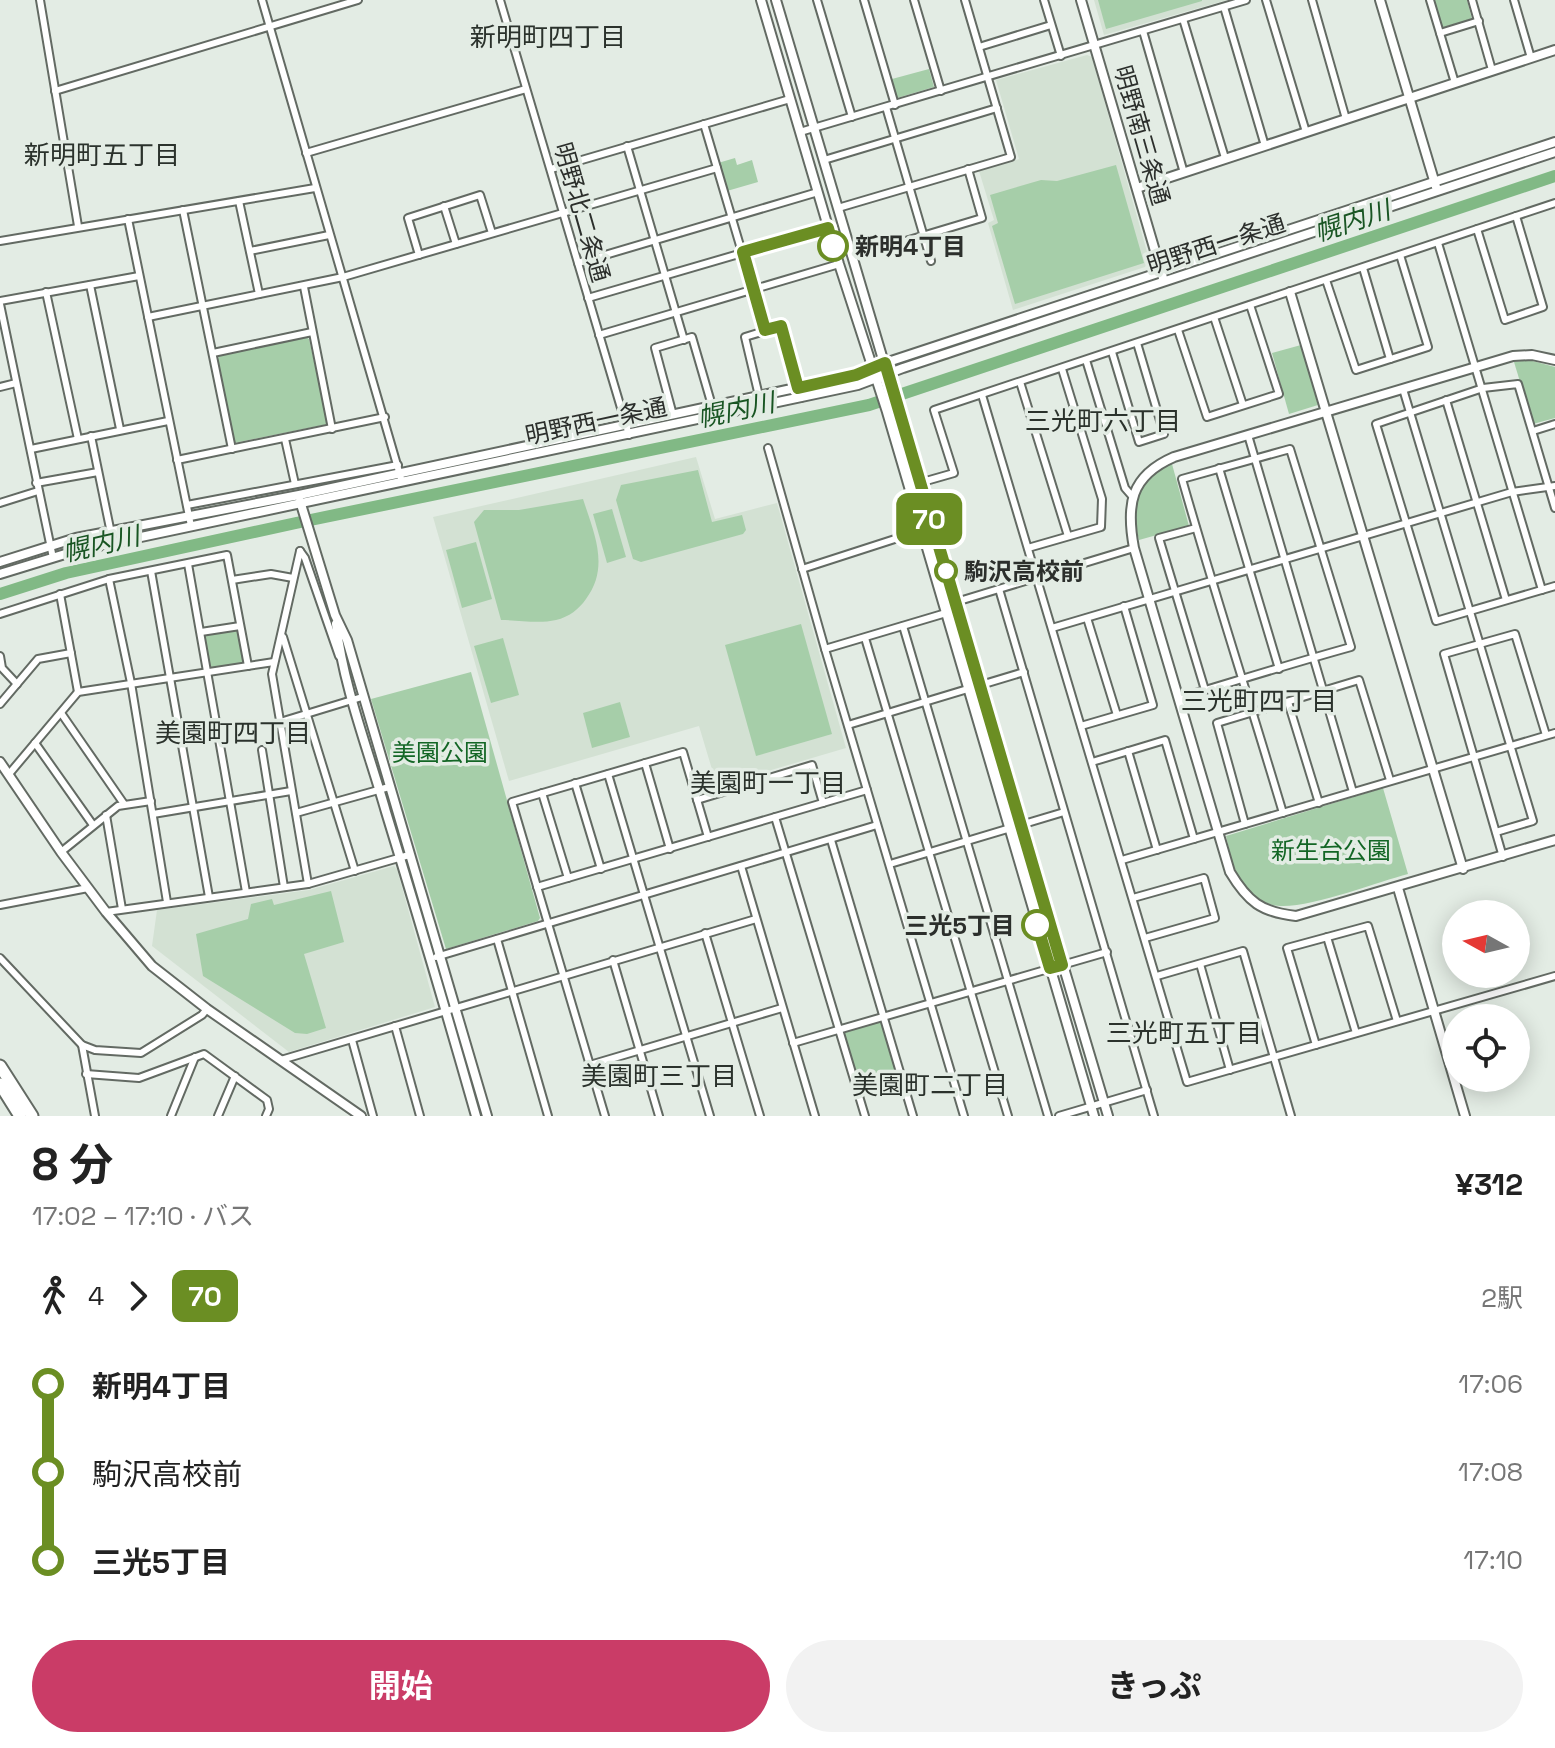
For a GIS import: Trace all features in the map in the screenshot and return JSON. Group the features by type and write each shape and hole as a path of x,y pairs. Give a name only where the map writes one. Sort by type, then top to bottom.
{"highway":[{"path":"0,1066 32,1116"},
{"path":"0,1084 20,1116"}],"street":[{"path":"40,0 78,226"},
{"path":"262,0 402,482"},
{"path":"55,91 358,0"},
{"name":"明野北二条通","path":"500,0 628,430"},
{"path":"761,0 839,264 887,412 1094,1116"},
{"path":"776,0 1108,1116"},
{"path":"817,0 852,117"},
{"path":"864,0 895,105"},
{"path":"914,0 941,91"},
{"path":"838,208 1011,157 965,0"},
{"path":"1044,0 1061,56"},
{"name":"明野南三条通","path":"1081,0 1163,278"},
{"path":"800,132 1246,0"},
{"path":"1266,0 1306,132"},
{"path":"1312,0 1346,119"},
{"path":"1380,0 1436,187"},
{"path":"1430,0 1455,83"},
{"path":"1472,0 1492,70"},
{"path":"1514,0 1531,58"},
{"path":"1224,7 1265,146"},
{"path":"1183,19 1225,158"},
{"path":"1440,33 1479,21"},
{"path":"979,47 1051,25"},
{"path":"1143,31 1184,173"},
{"path":"1137,188 1555,50"},
{"path":"306,153 526,89"},
{"path":"551,169 790,99"},
{"path":"886,107 931,261"},
{"path":"824,160 997,108"},
{"path":"704,124 765,330"},
{"name":"明野西一条通","path":"1436,187 1555,142"},
{"path":"627,146 684,340"},
{"name":"明野西一条通","path":"0,562 188,510 301,502 399,468 628,430 673,415 801,398 878,383 888,373 1163,278 1436,187 1555,152"},
{"path":"148,317 343,277 717,168"},
{"path":"852,257 982,218 968,169"},
{"path":"0,241 315,188"},
{"path":"578,263 818,192"},
{"path":"419,255 408,218 480,195 492,233"},
{"path":"239,201 259,294"},
{"path":"444,206 456,244"},
{"path":"919,483 954,473 934,410 1554,206"},
{"path":"183,210 232,449"},
{"path":"1477,229 1505,320 1543,307 1516,216"},
{"path":"128,219 191,526"},
{"path":"588,298 828,228"},
{"path":"250,251 329,235"},
{"path":"1438,243 1542,590"},
{"path":"1326,280 1356,370 1428,347 1400,255"},
{"path":"599,335 839,264"},
{"path":"1363,268 1390,359"},
{"path":"53,558 0,302 139,276"},
{"name":"明野西一条通","path":"0,574 113,543 402,482 714,411 759,396 856,375 885,363 1163,278"},
{"path":"90,285 120,429"},
{"path":"304,287 332,429"},
{"path":"46,292 78,439"},
{"path":"1290,292 1463,869"},
{"path":"1178,330 1207,417 1279,394 1250,305"},
{"path":"1214,317 1243,405"},
{"path":"759,396 745,337 781,326 801,398"},
{"path":"213,353 312,332"},
{"path":"673,415 655,348 692,337 714,411"},
{"path":"1112,352 1139,442 1164,434 1137,343"},
{"path":"1555,360 1532,355 1513,356 1156,465 1141,480 1132,496 1129,519 1134,548 1230,872 1254,904 1272,914 1296,916 1555,840"},
{"path":"1086,360 1125,488 1132,496"},
{"path":"1028,548 1101,527 1102,499 1062,369"},
{"path":"1020,382 1068,536"},
{"path":"0,387 16,383"},
{"path":"1555,508 1552,486 1518,384 1483,388 1376,424 1436,621 1555,586"},
{"path":"1403,389 1533,821 1496,832"},
{"path":"982,395 1187,1082 1555,976"},
{"path":"1446,400 1506,600"},
{"path":"177,460 385,417"},
{"path":"31,449 168,421"},
{"path":"1533,431 1555,424"},
{"path":"1248,435 1353,792"},
{"path":"91,436 113,543"},
{"path":"285,439 295,484"},
{"path":"768,448 964,1116"},
{"path":"1179,698 1205,690 1242,680 1279,669 1314,657 1351,647 1290,449 1182,479 1210,579 1242,680 1253,712 1283,813"},
{"path":"188,510 295,484 399,468"},
{"path":"1219,468 1279,669"},
{"path":"0,503 37,487 98,472"},
{"path":"1052,628 1512,492 1552,486"},
{"path":"301,502 335,615 347,640 405,857 436,957 456,1007 487,1116"},
{"path":"802,569 932,527"},
{"path":"1196,528 1159,538 1205,690"},
{"path":"956,602 1134,548"},
{"path":"308,884 272,674 300,551 341,659"},
{"path":"0,614 109,579 227,555 248,666"},
{"path":"188,564 246,892"},
{"path":"151,571 209,897"},
{"path":"232,580 271,574 293,578"},
{"path":"109,579 131,683 167,902"},
{"path":"999,589 1154,1116"},
{"path":"60,594 78,692"},
{"path":"1081,726 1153,705 1124,606"},
{"path":"825,649 946,613"},
{"path":"335,615 350,700 385,788"},
{"path":"1087,618 1117,715"},
{"path":"201,632 240,626"},
{"path":"903,626 1048,1116"},
{"path":"282,634 355,871"},
{"path":"1503,857 1444,654 1515,634 1546,735"},
{"path":"865,638 1008,1116"},
{"path":"0,704 38,659 71,653"},
{"path":"0,656 2,668 17,684"},
{"path":"9,774 78,692 274,662"},
{"path":"848,725 1024,672"},
{"path":"1245,824 1217,723 1253,712 1359,680 1390,780"},
{"path":"280,722 362,697"},
{"path":"1288,702 1319,803"},
{"path":"61,713 124,804"},
{"path":"1122,860 1555,733"},
{"path":"1092,762 1165,740 1194,839"},
{"path":"35,743 93,825"},
{"path":"262,750 284,887"},
{"path":"1128,751 1157,850"},
{"path":"605,1116 512,802 683,752 708,837"},
{"path":"0,762 61,852 152,966 355,1114"},
{"path":"645,763 670,849"},
{"path":"697,800 812,765 823,803"},
{"path":"608,774 710,1116"},
{"path":"575,783 601,869"},
{"path":"296,813 385,788"},
{"path":"537,887 867,790"},
{"path":"153,814 291,791"},
{"path":"542,793 568,878"},
{"path":"61,852 124,804 151,801"},
{"path":"890,864 1064,812"},
{"path":"106,815 122,909"},
{"path":"775,817 865,1116"},
{"path":"436,957 877,825"},
{"path":"831,840 913,1116"},
{"path":"106,912 308,884 405,857"},
{"path":"741,866 815,1116"},
{"path":"1133,898 1204,878 1215,918 1145,938"},
{"path":"0,905 88,888"},
{"path":"1398,888 1465,1116"},
{"path":"281,1060 756,919"},
{"path":"1316,1045 1287,948 1368,926 1397,1021"},
{"path":"705,933 760,1116"},
{"path":"1327,937 1356,1033"},
{"path":"497,939 548,1116"},
{"path":"1157,976 1243,951 1291,1116"},
{"path":"793,1043 1107,952"},
{"path":"436,957 446,1010 476,1116"},
{"path":"0,958 82,1045 95,1050 141,1053 207,1009"},
{"path":"613,960 659,1116"},
{"path":"1200,964 1230,1070"},
{"path":"590,1065 782,1008"},
{"path":"395,1026 420,1116"},
{"path":"352,1040 373,1116"},
{"path":"82,1045 95,1116"},
{"path":"86,1074 139,1078 204,1054 267,1100 269,1109 266,1116"},
{"path":"171,1116 195,1057"},
{"path":"856,1087 901,1075"},
{"path":"218,1116 235,1076"},
{"path":"1059,1116 1147,1090"}],"shaded area":[{"path":"1094,0 1227,0 1104,35"},
{"path":"1087,55 1092,57 1149,259 1145,267 1013,310 988,223 994,220 979,171 1019,159 996,80"},
{"path":"696,457 715,519 777,503 846,748 717,786 699,726 509,781 433,517"},
{"path":"394,866 435,1007 289,1052 152,946 157,910 309,890"}],"green space":[{"path":"1098,0 1202,0 1202,1 1106,29"},
{"path":"1433,0 1467,0 1472,19 1441,28"},
{"path":"929,69 934,87 897,98 892,79"},
{"path":"735,158 737,165 752,160 758,182 727,191 718,163"},
{"path":"1116,165 1144,263 1015,304 992,226 998,223 990,195 1041,180 1057,181"},
{"path":"306,337 309,339 328,424 234,443 219,355"},
{"path":"1301,345 1318,405 1289,414 1272,353"},
{"path":"1529,360 1555,367 1555,418 1533,424 1514,362"},
{"path":"1172,464 1189,526 1139,540 1135,516 1139,494 1150,477"},
{"path":"698,470 712,522 742,515 746,530 743,534 641,562 633,559 616,500 621,485"},
{"path":"583,499 598,550 597,575 586,599 573,612 556,620 501,620 474,522 484,510 519,510"},
{"path":"612,509 626,557 607,563 593,514"},
{"path":"476,542 492,599 462,608 446,550"},
{"path":"801,624 832,734 756,756 725,645"},
{"path":"240,626 248,666 207,672 201,632"},
{"path":"503,638 519,695 491,703 474,646"},
{"name":"美園公園","path":"471,672 540,918 446,949 371,699"},
{"path":"620,702 630,737 592,748 583,713"},
{"name":"新生台公園","path":"1383,788 1408,874 1320,900 1286,906 1264,902 1243,884 1234,867 1226,836"},
{"path":"331,891 344,942 304,954 326,1028 307,1034 295,1033 203,976 196,934 248,919 251,904 272,899 274,905"},
{"path":"884,1017 901,1075 856,1087 840,1030"}],"waterway":[{"name":"幌内川","path":"0,594 66,573 869,405 1555,176"}],"bus line":[{"name":"70","path":"833,246 828,228 743,252 765,330 781,326 798,388 856,375 885,363 1062,965 1050,968 1037,925"}],"place":[{"name":"新明4丁目","path":"833,246"},
{"name":"駒沢高校前","path":"946,571"},
{"name":"三光5丁目","path":"1037,925"}],"district":[{"name":"新明町四丁目","path":"548,37"},
{"name":"新明町五丁目","path":"102,155"},
{"name":"三光町六丁目","path":"1103,421"},
{"name":"三光町四丁目","path":"1259,701"},
{"name":"美園町四丁目","path":"233,733"},
{"name":"美園町一丁目","path":"768,783"},
{"name":"三光町五丁目","path":"1184,1033"},
{"name":"美園町三丁目","path":"659,1076"},
{"name":"美園町二丁目","path":"930,1085"}]}
